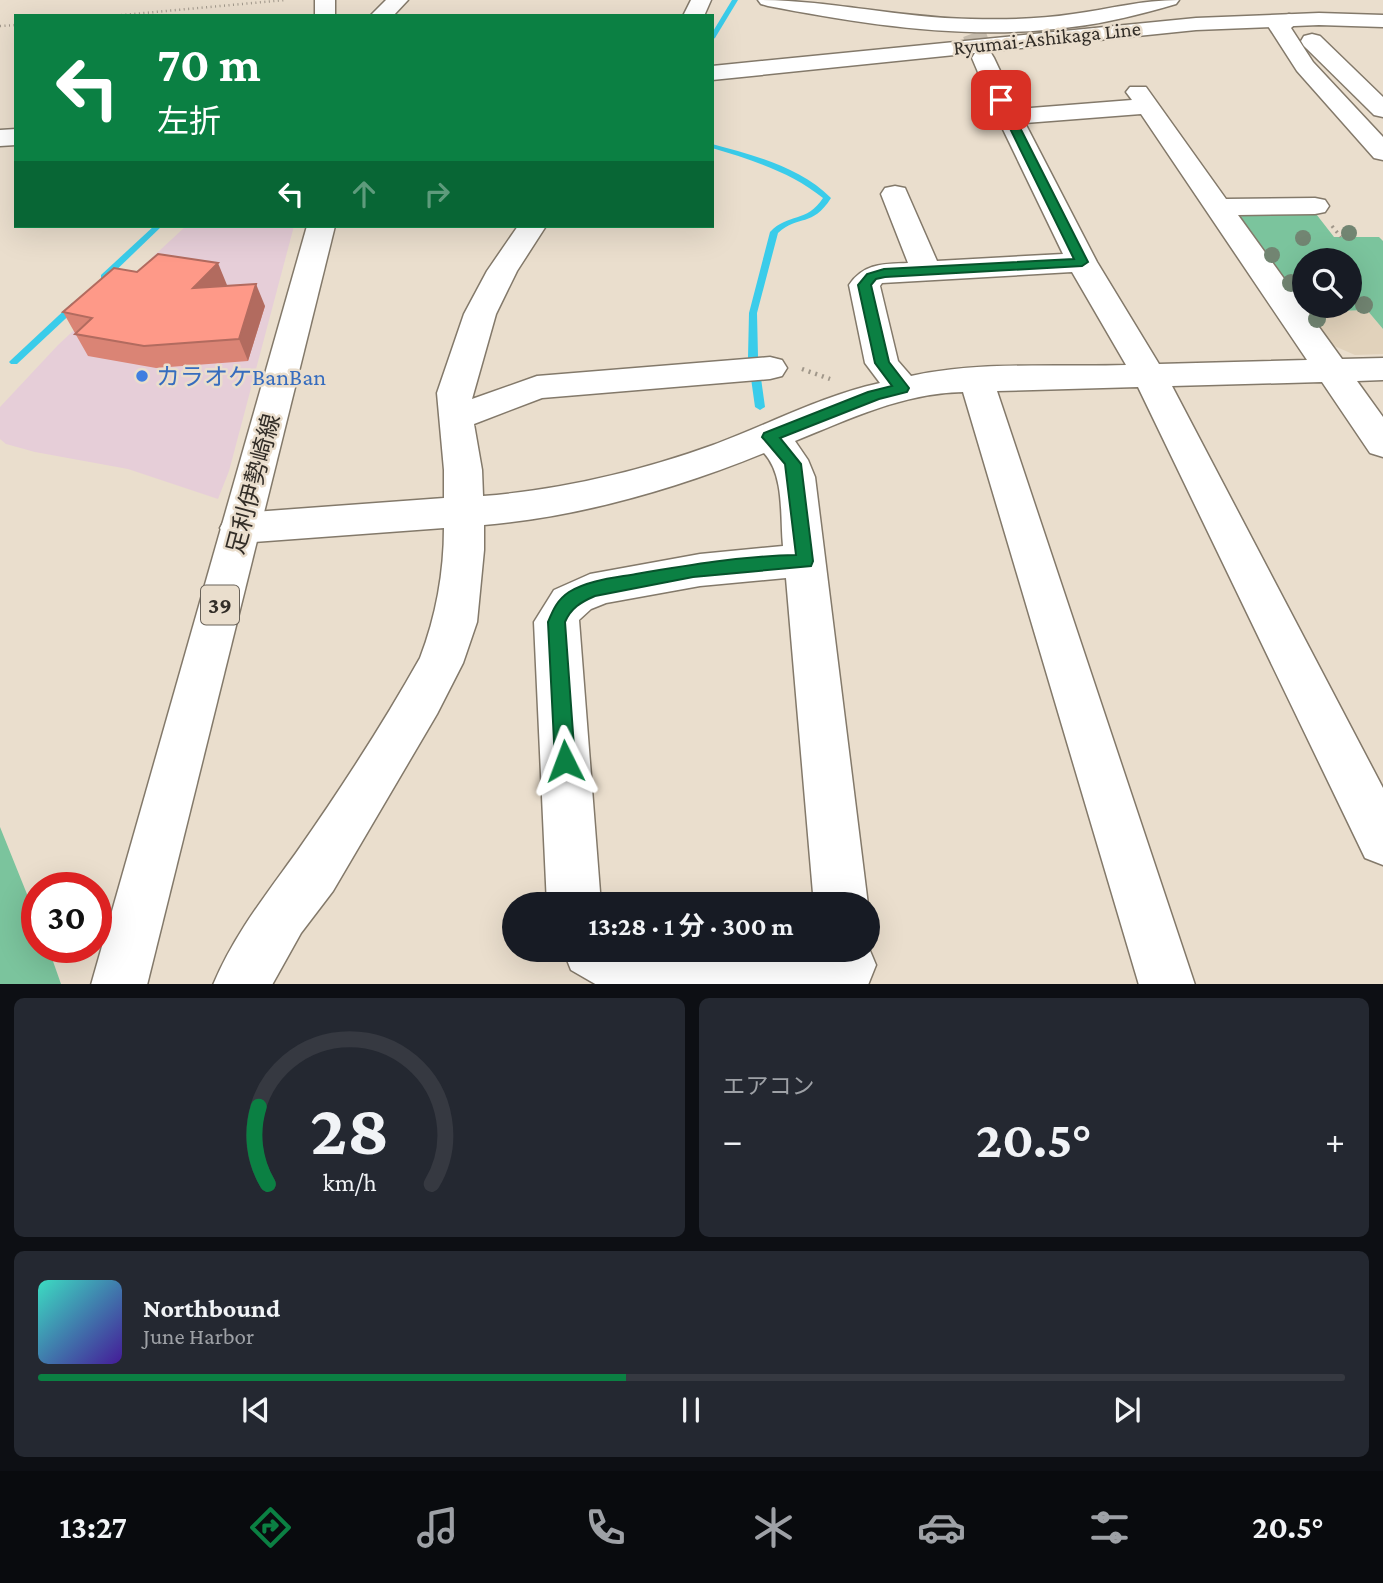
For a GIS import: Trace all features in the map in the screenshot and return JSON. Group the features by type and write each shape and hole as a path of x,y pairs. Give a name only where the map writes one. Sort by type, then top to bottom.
{"street":[{"path":"382,14 398,0"},
{"path":"768,0 892,20 973,29 1073,21 1170,0"},
{"path":"1283,10 1383,110"},
{"path":"1283,10 1279,26 1293,50 1383,152"},
{"name":"Ryumai-Ashikaga Line","path":"714,73 1165,26 1283,10 1318,19 1383,21"},
{"path":"984,58 1009,117 1082,262 1149,375 1383,840"},
{"path":"1009,117 1143,99 1383,444"},
{"path":"895,194 926,271"},
{"path":"1218,207 1315,206"},
{"name":"足利伊勢崎線","path":"119,984 320,228"},
{"path":"242,984 282,915 314,872 407,723 441,663 455,622 464,550 463,470 454,393 480,313 502,271 531,228"},
{"path":"902,388 882,363 864,285 871,277 884,273 1082,262"},
{"path":"455,418 537,387 769,368"},
{"path":"240,528 523,506 619,487 677,471 859,401 902,388 941,381 1383,369"},
{"path":"976,379 1167,984"},
{"path":"769,437 793,464 840,892"},
{"path":"573,892 556,622 562,608 574,598 592,590 693,570 764,562 805,561"},
{"path":"611,962 848,967"}],"path":[{"path":"134,14 285,0"},
{"path":"769,368 792,367 822,374 859,401"}],"shaded area":[{"name":"カラオケBanBan","path":"184,228 293,228 229,471 218,499 128,469 35,452 6,444 0,439 0,407 58,345"},
{"path":"1362,310 1367,310 1383,329 1383,354 1355,355 1332,345 1312,318 1362,318"}],"green space":[{"path":"1313,210 1334,237 1379,237 1383,241 1383,329 1367,310 1362,310 1362,248 1292,248 1292,291 1239,218 1248,211"},
{"path":"0,827 21,879 21,963 54,963 61,984 0,984"}],"building":[{"path":"158,254 218,263 193,288 256,284 239,339 144,346 75,334 92,318 63,312 114,268 137,272"}],"waterway":[{"path":"714,35 735,0"},
{"path":"714,147 788,172 827,198 814,214 781,226 774,232 753,313 753,357 760,407"},
{"path":"104,277 156,228"},
{"path":"14,362 75,305"}],"tunnel":[{"path":"974,33 983,58"}],"place":[{"name":"カラオケBanBan","path":"142,376"}],"route":[{"path":"565,761 556,622 562,608 574,598 592,590 693,570 764,562 805,561 793,464 769,437 874,396 902,388 882,363 864,285 871,277 884,273 1082,262 1001,100"}]}
